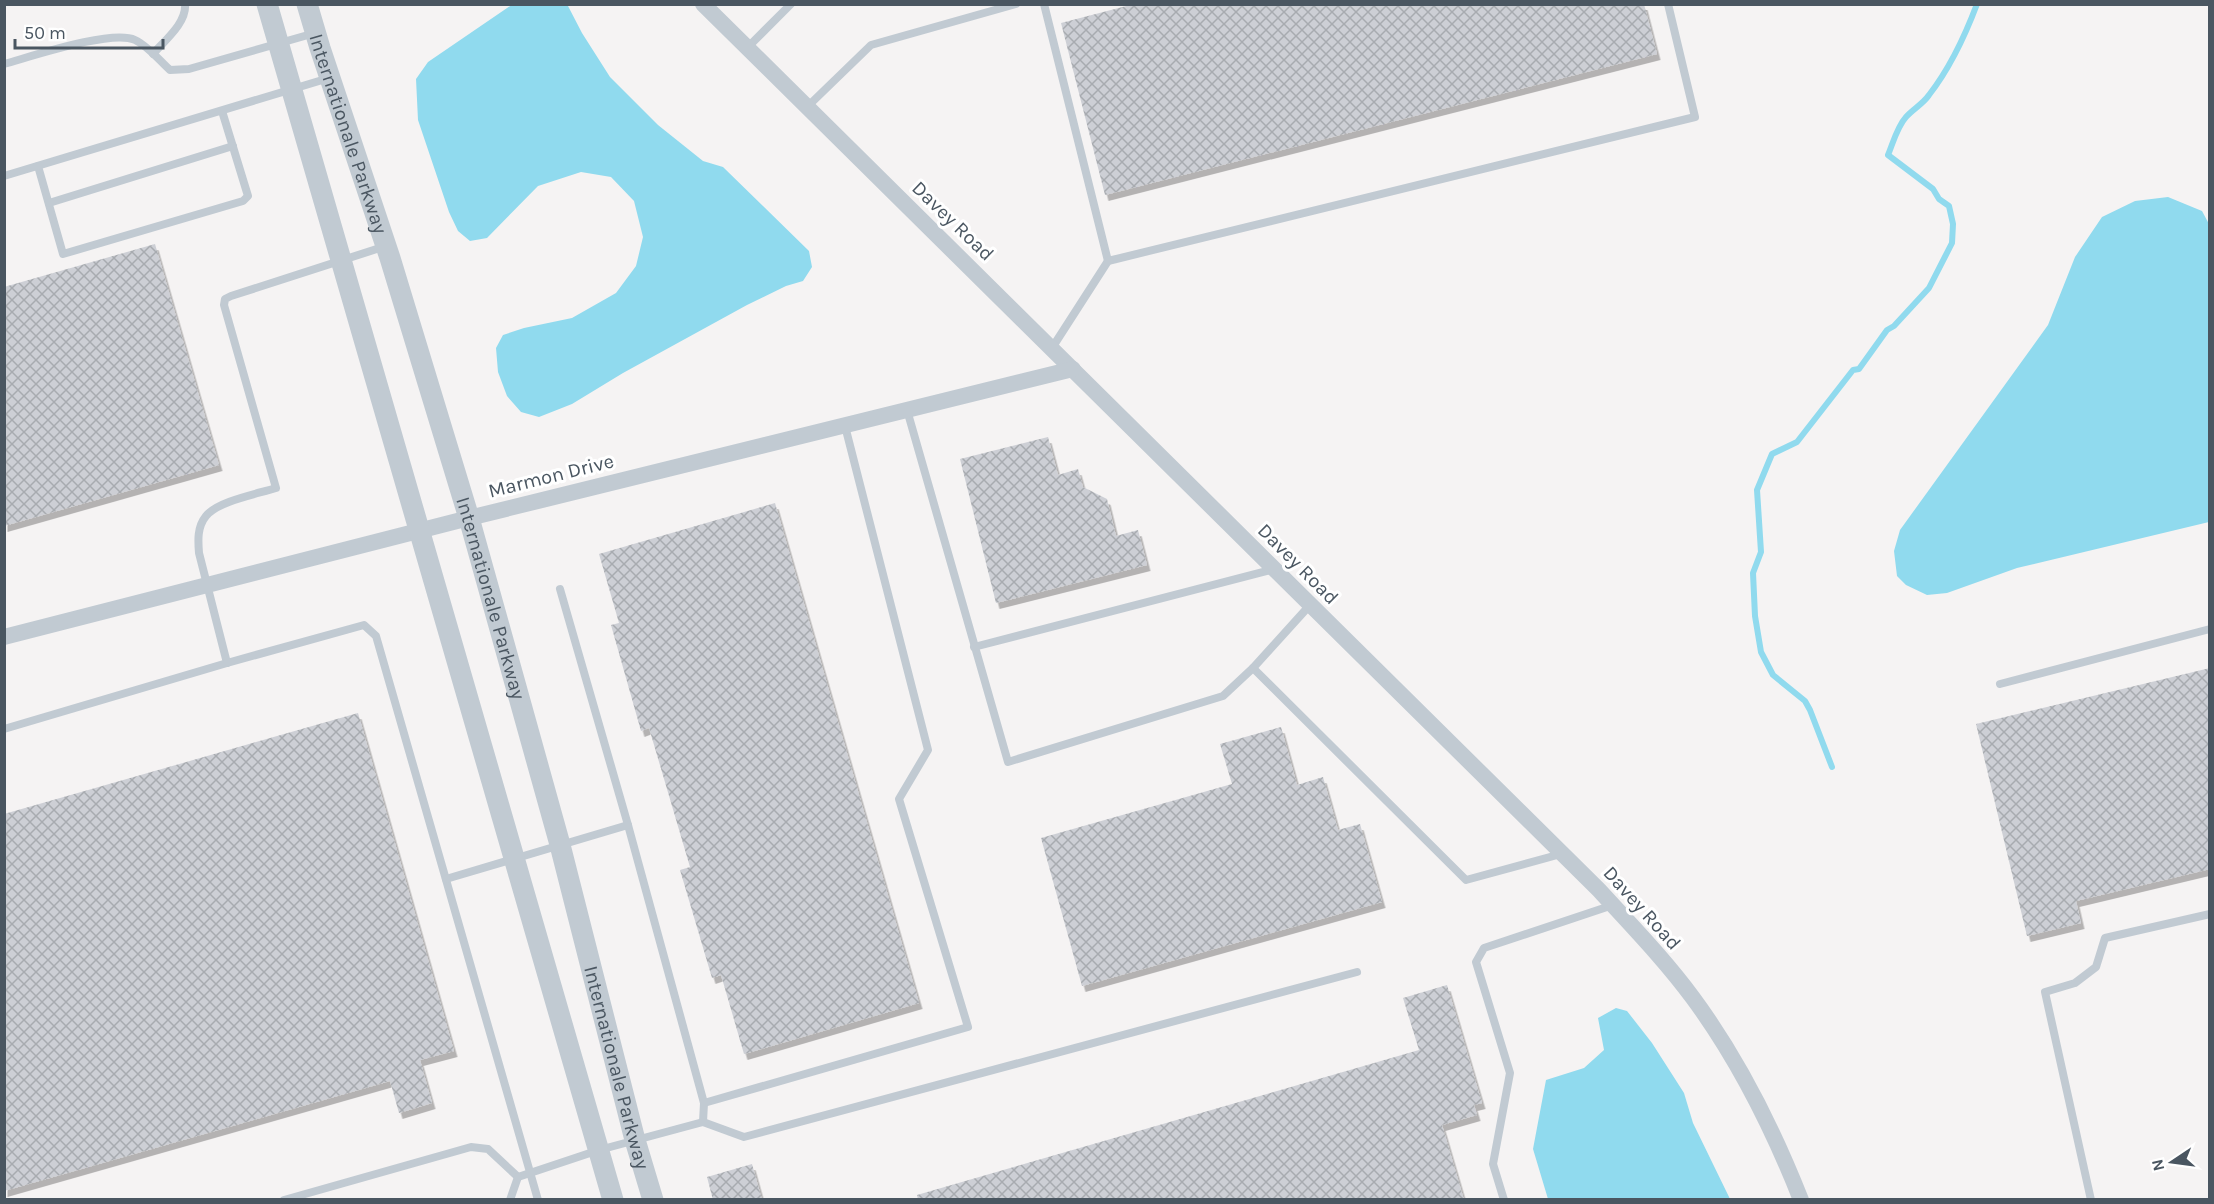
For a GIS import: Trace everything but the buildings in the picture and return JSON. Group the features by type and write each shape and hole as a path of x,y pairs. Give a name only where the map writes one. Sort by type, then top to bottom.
{"street":[{"name":"Internationale Parkway","path":"267,4 613,1200"},
{"name":"Internationale Parkway","path":"307,4 386,246 469,518 560,844 635,1140 653,1200"},
{"name":"Davey Road","path":"703,4 1613,905 1693,998 1741,1073 1781,1148 1801,1200"},
{"name":"Marmon Drive","path":"4,637 469,518 1073,369"}],"lane":[{"path":"153,54 182,20 184,4"},
{"path":"747,48 791,4"},
{"path":"807,107 871,45 1016,4"},
{"path":"1044,4 1108,261"},
{"path":"1052,348 1108,261 1695,117 1668,4"},
{"path":"4,64 74,44 115,38 134,39 170,70 189,69 315,33"},
{"path":"4,176 330,78"},
{"path":"38,166 63,254 243,201 248,195 222,111"},
{"path":"49,203 233,146"},
{"path":"227,663 207,585 198,539 200,526 206,515 224,504 276,488 224,305 225,299 386,246"},
{"path":"907,410 1008,762 1223,696 1253,668 1310,605"},
{"path":"704,1103 968,1027 899,799 928,750 845,426"},
{"path":"974,647 1274,569"},
{"path":"561,589 704,1103 703,1122"},
{"path":"4,729 364,625 376,636 538,1200"},
{"path":"2000,684 2210,629"},
{"path":"1253,668 1466,880 1562,854"},
{"path":"446,879 628,825"},
{"path":"1504,1200 1494,1164 1510,1073 1476,962 1484,948 1613,905"},
{"path":"2091,1200 2045,992 2075,983 2096,967 2105,938 2210,914"},
{"path":"518,1177 599,1150 703,1122 744,1137 1357,972"},
{"path":"284,1200 471,1147 488,1149 518,1177"},
{"path":"510,1200 518,1177"}],"water":[{"path":"513,4 565,4 568,6 610,77 658,125 703,161 723,167 809,251 812,267 803,281 786,286 747,305 623,373 572,404 539,417 521,412 507,396 498,372 496,348 503,335 572,318 616,293 636,266 643,237 634,201 611,177 581,172 538,186 487,238 470,241 458,231 449,212 418,120 416,79 428,62"},
{"path":"2168,197 2202,211 2209,224 2209,522 2017,568 1947,593 1927,595 1906,585 1897,576 1894,551 1900,530 2048,325 2075,257 2102,217 2135,201"},
{"path":"1616,1008 1627,1011 1652,1043 1684,1093 1693,1123 1730,1199 1548,1199 1533,1149 1546,1080 1584,1068 1604,1050 1598,1018"}],"waterway":[{"path":"1832,767 1805,701 1773,675 1761,652 1755,616 1753,573 1761,552 1757,490 1772,454 1797,442 1853,370 1859,369 1887,330 1894,326 1929,288 1952,243 1953,224 1949,206 1939,199 1933,189 1888,155 1903,121 1927,98 1950,63 1977,4"}]}
